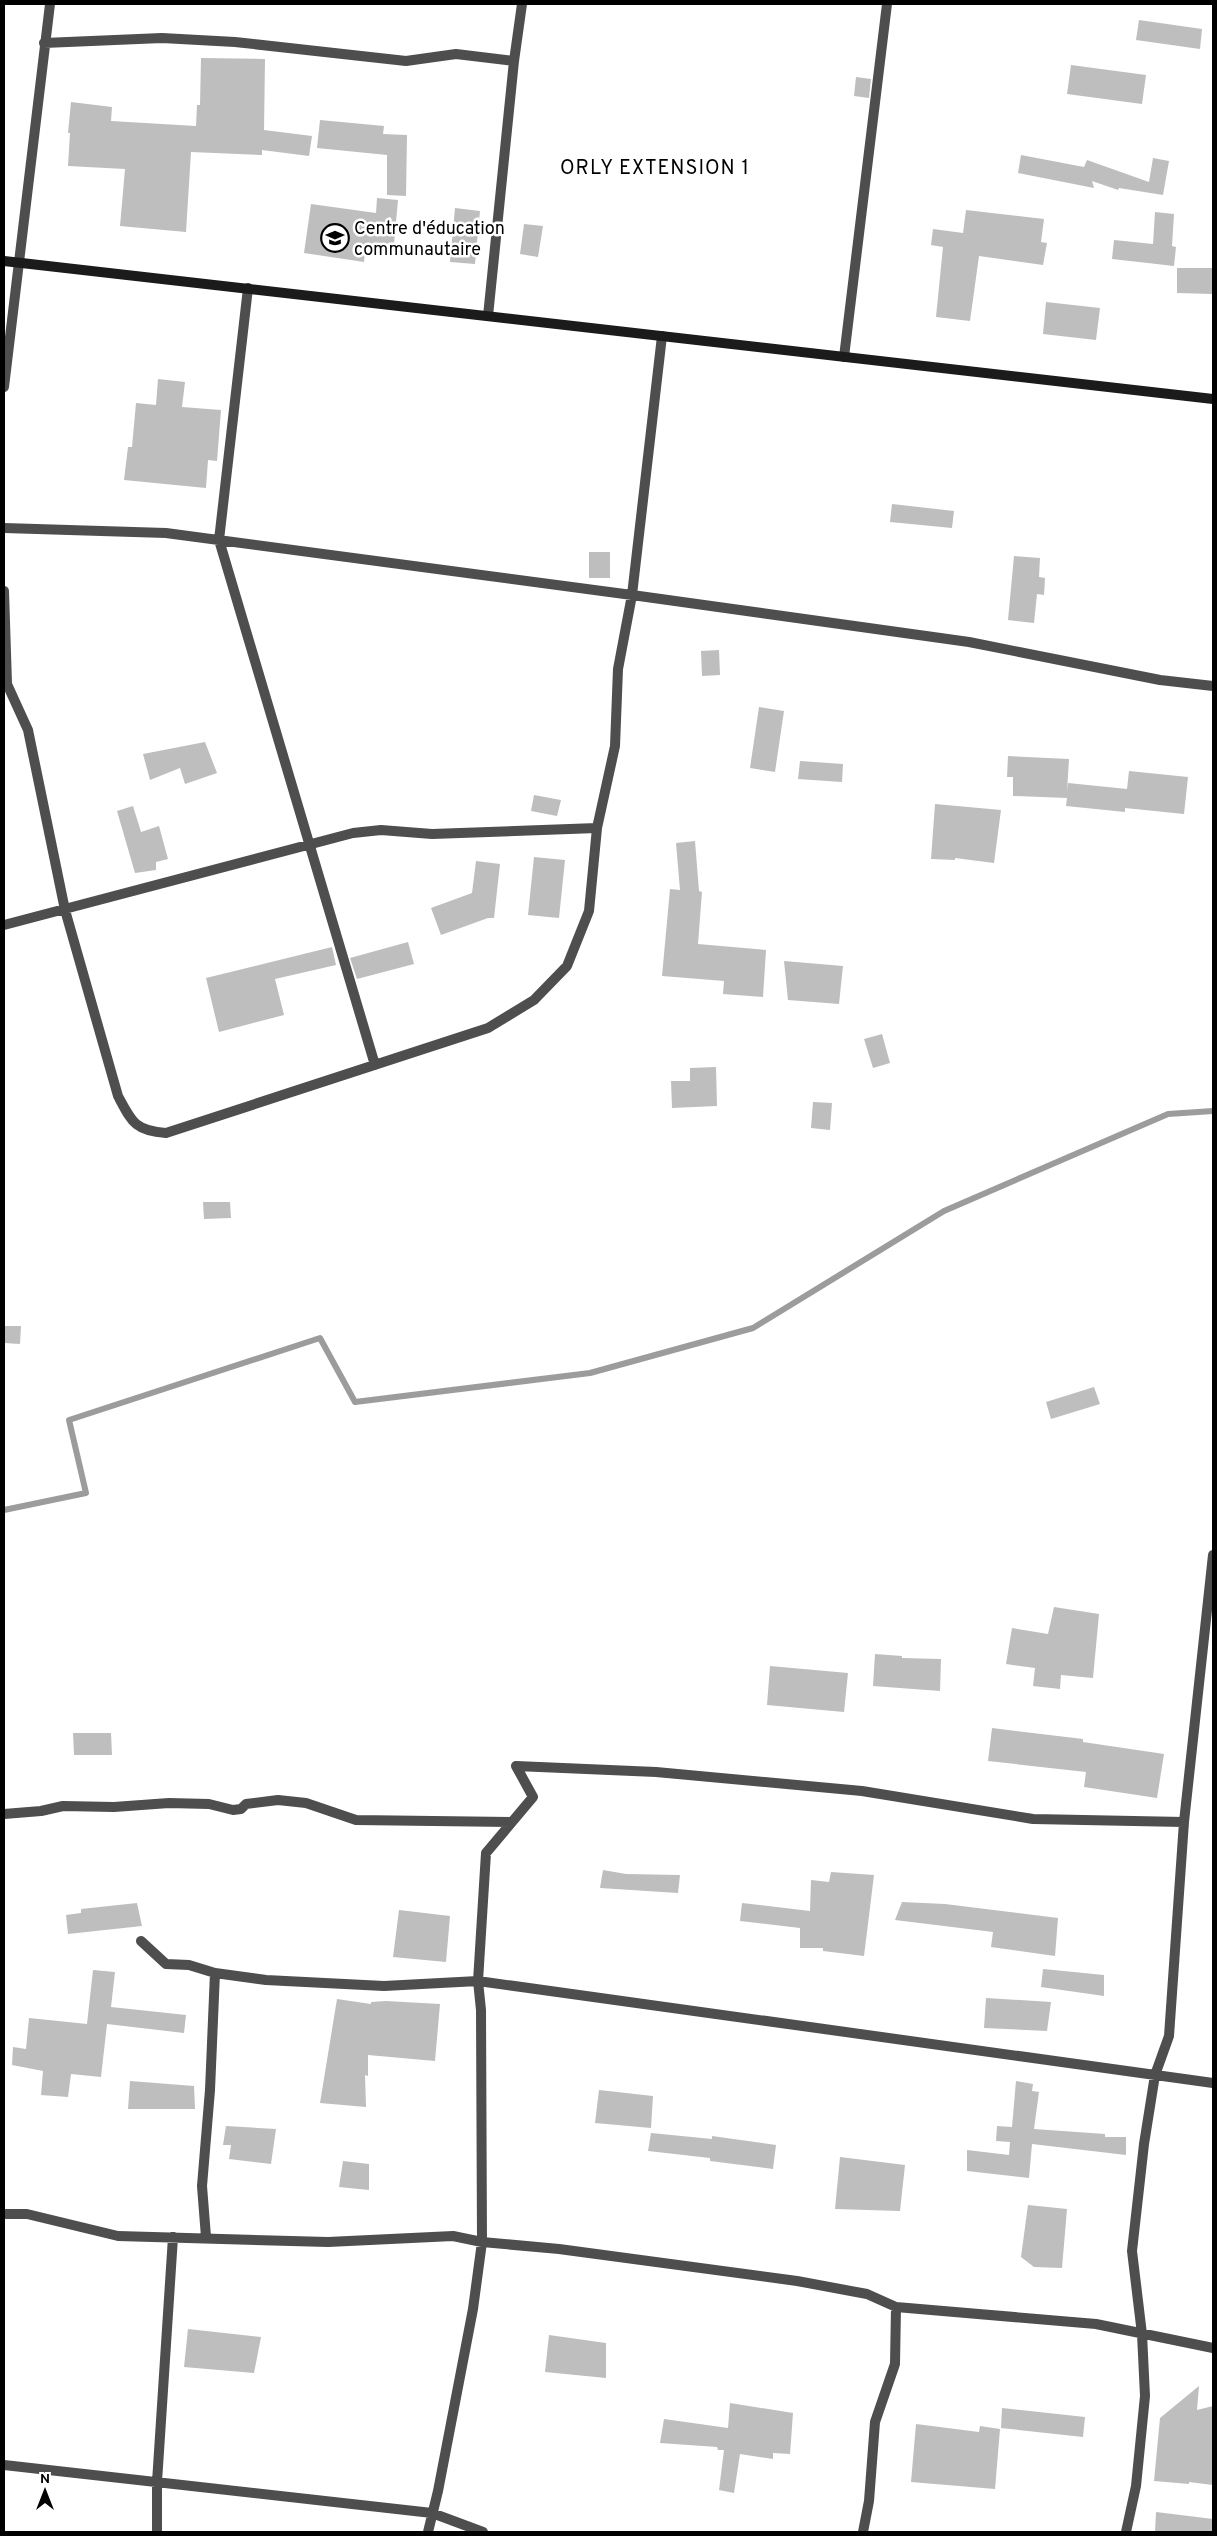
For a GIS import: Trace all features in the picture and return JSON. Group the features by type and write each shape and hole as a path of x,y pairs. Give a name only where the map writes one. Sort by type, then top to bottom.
{"street":[{"path":"4,388 50,4"},
{"path":"488,316 514,61 522,4"},
{"path":"844,357 887,4"},
{"path":"44,43 162,38 235,42 406,60 456,54 514,61"},
{"path":"4,261 1213,399"},
{"path":"248,288 219,540 375,1065"},
{"path":"4,591 6,684 28,730 65,910 118,1096 132,1122 148,1132 166,1133 488,1028 534,1000 567,966 589,912 598,828 615,746 618,669 632,595 662,336"},
{"path":"4,528 166,533 969,642 1160,680 1213,686"},
{"path":"4,925 308,843 353,833 381,830 432,834 598,828"},
{"path":"1126,2532 1136,2486 1145,2396 1142,2334 1132,2251 1144,2144 1155,2075 1169,2036 1184,1822 1213,1556"},
{"path":"428,2532 473,2309 482,2242 481,2010 478,1981 486,1852 533,1796 516,1766 656,1772 862,1790 1033,1819 1184,1822"},
{"path":"4,1814 41,1811 63,1806 114,1807 169,1803 209,1804 233,1810 241,1808 246,1804 278,1800 306,1803 356,1820 510,1822"},
{"path":"141,1941 166,1964 189,1965 215,1973 266,1980 384,1986 478,1981 1213,2083"},
{"path":"206,2237 202,2186 210,2090 215,1973"},
{"path":"4,2214 27,2214 118,2236 206,2237 328,2242 453,2236 482,2242 559,2249 797,2281 867,2294 896,2307 1096,2324 1213,2348"},
{"path":"156,2532 157,2482 173,2237"},
{"path":"863,2532 869,2501 875,2422 895,2364 896,2307"},
{"path":"4,2465 432,2513 483,2532"}],"building":[{"path":"1139,20 1202,29 1200,49 1136,40"},
{"path":"201,58 265,59 264,130 312,136 309,156 262,150 262,155 191,152 186,232 120,226 125,169 68,166 70,133 68,133 71,102 112,107 111,121 196,126 197,105 200,105"},
{"path":"1071,65 1146,75 1142,104 1067,94"},
{"path":"856,77 871,79 869,98 854,96"},
{"path":"320,120 384,126 383,134 407,135 406,196 387,195 387,155 317,148"},
{"path":"1021,155 1084,167 1087,160 1149,182 1153,158 1169,161 1163,195 1119,188 1118,190 1092,181 1094,188 1018,173"},
{"path":"377,198 398,200 393,255 365,252 364,262 304,253 311,204 376,213"},
{"path":"455,208 480,211 475,264 450,262"},
{"path":"966,210 1044,219 1041,242 1047,243 1043,265 979,256 970,321 936,317 943,247 931,245 933,229 963,233"},
{"path":"1155,212 1174,214 1172,246 1176,247 1174,266 1112,259 1114,240 1153,244"},
{"path":"524,224 543,226 538,257 520,254"},
{"path":"1177,268 1212,268 1212,294 1177,293"},
{"path":"1046,302 1100,308 1096,340 1043,334"},
{"path":"158,379 185,382 182,407 221,410 217,461 208,460 206,488 124,480 128,447 132,447 136,403 156,405"},
{"path":"892,504 954,511 952,528 890,522"},
{"path":"589,552 610,552 610,578 589,578"},
{"path":"1014,556 1040,558 1039,577 1045,578 1044,595 1037,594 1034,623 1008,620"},
{"path":"719,650 720,675 702,676 701,651"},
{"path":"759,707 784,711 775,772 750,768"},
{"path":"205,742 217,773 185,784 180,768 150,780 143,754"},
{"path":"1008,756 1069,759 1067,792 1068,783 1127,789 1129,771 1188,777 1184,814 1125,808 1125,812 1066,806 1067,798 1013,796 1013,777 1007,777"},
{"path":"800,761 843,764 842,782 798,779"},
{"path":"534,795 561,800 557,816 531,811"},
{"path":"935,804 1001,810 994,863 955,858 955,860 931,859"},
{"path":"133,806 141,832 159,826 168,859 156,862 156,870 135,873 117,811"},
{"path":"695,841 699,891 702,892 698,944 766,950 763,997 723,994 724,981 662,976 670,889 680,890 676,843"},
{"path":"534,857 565,860 559,918 528,915"},
{"path":"476,861 500,864 494,918 488,918 441,935 431,908 472,893"},
{"path":"408,942 414,964 357,979 350,958"},
{"path":"332,947 336,965 275,979 284,1015 219,1032 206,978"},
{"path":"784,961 843,966 839,1004 788,1000"},
{"path":"882,1034 890,1063 873,1068 864,1039"},
{"path":"716,1067 717,1106 672,1108 671,1081 690,1081 690,1068"},
{"path":"813,1102 832,1103 830,1130 811,1128"},
{"path":"203,1202 230,1202 231,1218 204,1219"},
{"path":"4,1326 21,1326 20,1344 4,1343"},
{"path":"1094,1387 1100,1404 1051,1419 1046,1402"},
{"path":"1054,1607 1099,1614 1093,1678 1061,1675 1060,1689 1033,1686 1035,1668 1006,1664 1012,1628 1048,1634"},
{"path":"875,1654 902,1656 902,1658 941,1659 940,1691 873,1686"},
{"path":"770,1666 848,1673 844,1712 767,1705"},
{"path":"992,1728 1083,1739 1083,1742 1164,1754 1157,1798 1084,1787 1086,1772 988,1761"},
{"path":"73,1733 111,1733 112,1755 74,1755"},
{"path":"603,1870 626,1874 680,1875 678,1893 600,1888"},
{"path":"831,1872 874,1875 864,1956 823,1951 823,1948 800,1948 800,1928 740,1921 742,1903 810,1911 811,1880 829,1882"},
{"path":"902,1902 945,1904 1058,1918 1055,1956 991,1947 993,1932 895,1920"},
{"path":"137,1903 142,1926 68,1934 66,1915 81,1913 81,1909"},
{"path":"399,1910 450,1916 446,1962 393,1957"},
{"path":"1043,1969 1104,1975 1104,1996 1041,1987"},
{"path":"93,1970 115,1972 111,2007 186,2015 184,2033 107,2024 101,2077 71,2074 68,2097 41,2095 43,2071 12,2065 13,2047 26,2049 29,2018 87,2024"},
{"path":"986,1998 1051,2002 1047,2031 984,2028"},
{"path":"337,1999 371,2004 371,2002 386,2001 440,2004 435,2061 368,2055 368,2076 365,2075 366,2107 320,2103"},
{"path":"130,2081 194,2086 195,2109 128,2109"},
{"path":"1016,2081 1033,2084 1032,2091 1039,2092 1034,2129 1105,2134 1105,2137 1126,2137 1126,2155 1032,2144 1029,2178 967,2171 967,2150 1009,2155 1010,2142 996,2141 997,2126 1012,2127"},
{"path":"599,2090 653,2096 651,2128 595,2123"},
{"path":"226,2126 276,2129 271,2164 229,2159 231,2145 223,2145"},
{"path":"651,2133 712,2139 712,2136 776,2145 773,2169 710,2161 710,2158 648,2151"},
{"path":"840,2157 905,2165 900,2211 835,2209"},
{"path":"343,2161 369,2164 369,2190 339,2187"},
{"path":"1028,2205 1067,2209 1062,2268 1034,2267 1021,2257"},
{"path":"188,2329 261,2337 254,2373 184,2367"},
{"path":"549,2335 606,2343 606,2378 545,2372"},
{"path":"1199,2386 1197,2410 1213,2406 1213,2485 1154,2481 1160,2418"},
{"path":"730,2403 793,2413 790,2454 773,2453 773,2459 740,2454 734,2493 719,2490 724,2450 718,2450 717,2447 660,2443 664,2419 728,2428"},
{"path":"1002,2408 1085,2417 1083,2437 1001,2428"},
{"path":"916,2424 979,2432 980,2426 1000,2429 995,2489 911,2482"},
{"path":"1156,2512 1213,2519 1213,2532 1155,2532"}],"waterway":[{"path":"4,1510 86,1493 69,1420 320,1338 355,1402 590,1373 753,1328 944,1211 1168,1114 1213,1111"}],"place":[{"name":"Centre d'éducation communautaire","path":"335,238"}],"district":[{"name":"ORLY EXTENSION 1","path":"655,167"}]}
